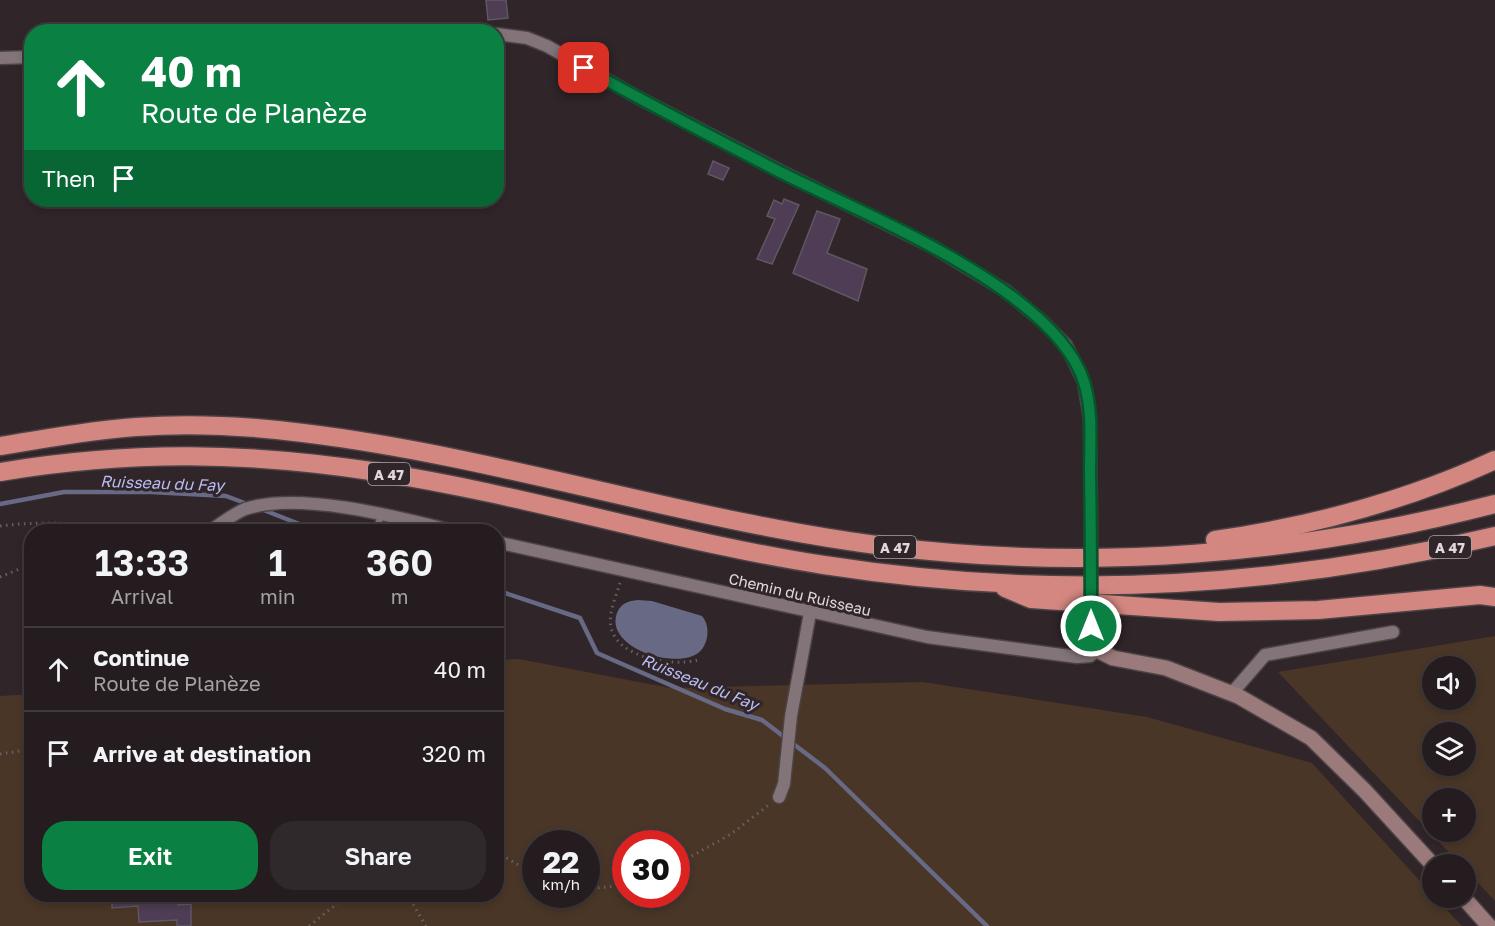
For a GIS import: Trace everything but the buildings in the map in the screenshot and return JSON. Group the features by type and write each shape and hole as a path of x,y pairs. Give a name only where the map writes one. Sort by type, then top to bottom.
{"highway":[{"name":"A 47","path":"0,446 135,427 192,426 300,432 425,451 764,526 891,547 1000,556 1109,558 1285,546 1424,522 1495,504"},
{"name":"A 47","path":"0,472 82,460 135,456 230,456 326,465 381,472 486,493 771,556 903,576 992,583 1071,586 1160,585 1247,578 1404,557 1495,536"},
{"path":"1166,555 1206,541 1279,531 1356,511 1444,483 1495,460"},
{"path":"992,583 1031,599 1219,612 1318,610 1480,595 1495,597"}],"street":[{"path":"504,35 527,38 547,46 680,119 933,248 1006,291 1043,322 1066,345 1084,382 1090,419 1091,636 1097,650 1113,658 1166,668 1232,693 1311,738 1365,791 1423,854"},
{"path":"0,58 24,57"},
{"path":"229,524 246,509 263,505 335,507 422,524"},
{"name":"Chemin du Ruisseau","path":"504,544 927,637 1077,657 1090,656 1097,650"},
{"path":"779,797 784,784 787,741 810,613"},
{"path":"1232,693 1265,655 1393,632"},
{"path":"1473,908 1489,926"}],"lane":[{"path":"378,524 381,515"}],"path":[{"path":"32,524 64,522 88,524"},
{"path":"0,526 24,524"},
{"path":"0,577 24,567"},
{"path":"624,569 610,618 618,643 639,654 658,660 686,663 698,660"},
{"path":"0,754 24,750"},
{"path":"690,857 731,834 779,797"},
{"path":"504,857 522,868"},
{"path":"309,926 340,902"},
{"path":"412,902 426,926"}],"shaded area":[{"path":"1495,636 1495,901 1476,881 1476,854 1451,854 1439,842 1476,842 1476,788 1422,788 1422,824 1278,672"},
{"path":"519,659 670,688 923,682 1147,717 1312,763 1422,883 1422,908 1445,908 1462,926 0,926 0,696 24,694 24,902 504,902 504,660"}],"water":[{"path":"638,600 652,601 702,616 708,631 704,646 696,654 683,658 650,655 635,648 623,638 616,627 617,613 621,607 625,603"}],"waterway":[{"name":"Ruisseau du Fay","path":"0,504 64,492 151,492 226,496 250,505"},
{"name":"Ruisseau du Fay","path":"261,509 299,524"},
{"name":"Ruisseau du Fay","path":"504,593 580,618 597,653 725,709 762,720 825,768 987,926"}],"route":[{"path":"584,68 966,266 1006,291 1066,345 1084,382 1090,419 1091,626"}]}
